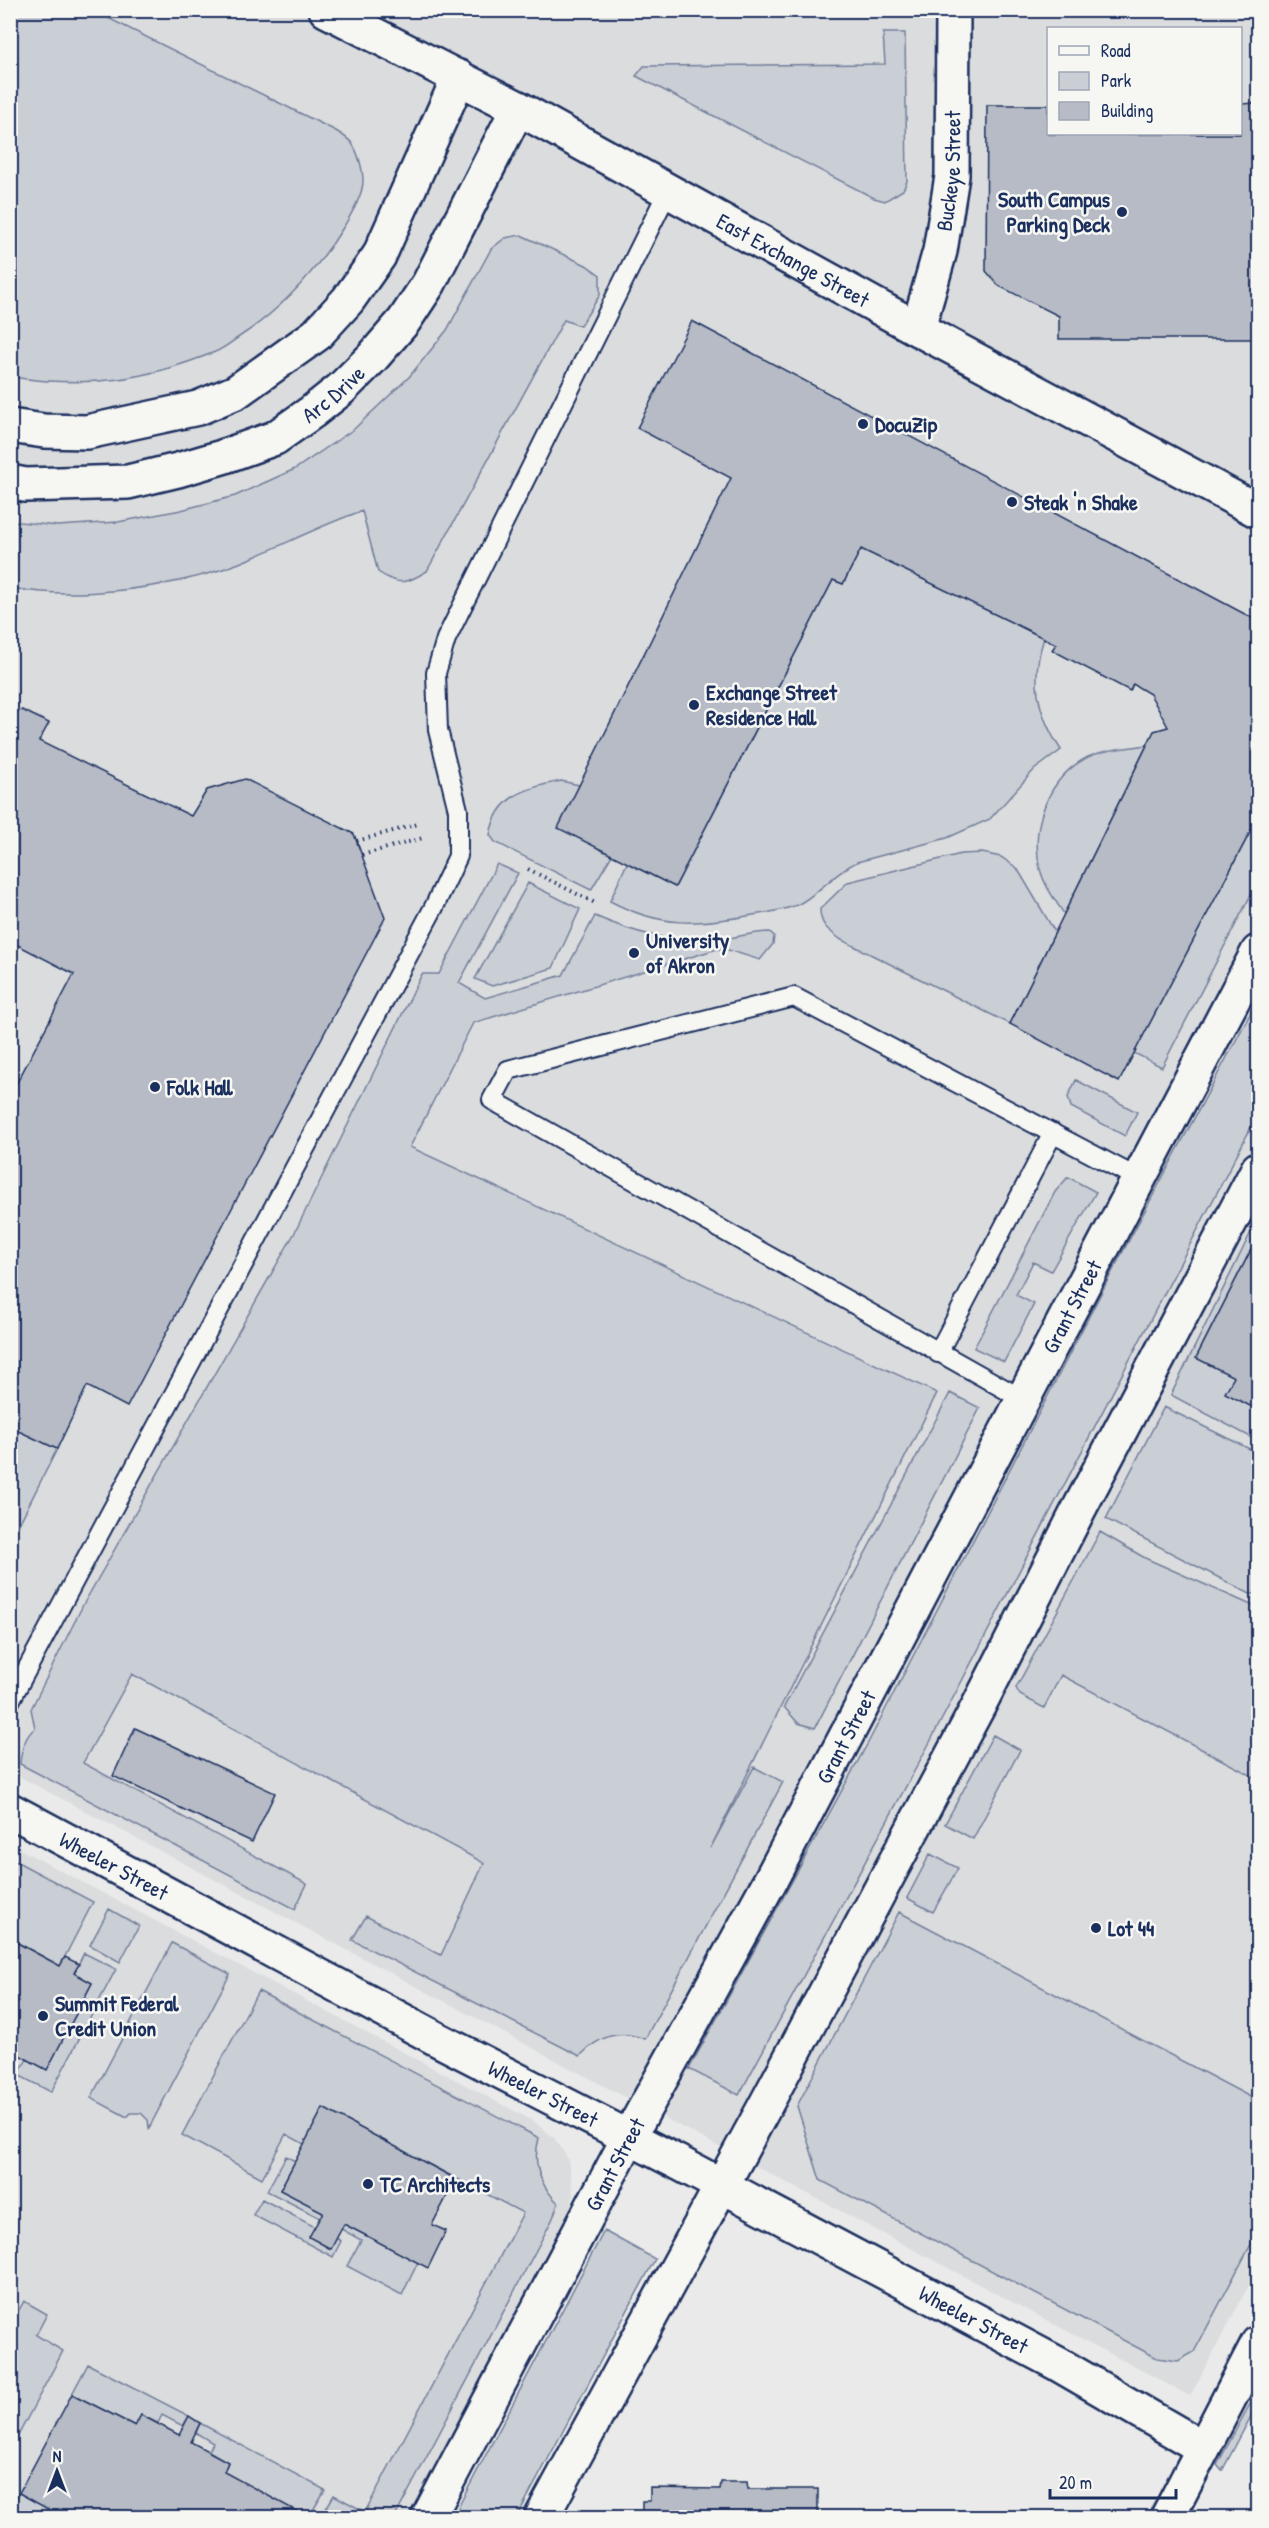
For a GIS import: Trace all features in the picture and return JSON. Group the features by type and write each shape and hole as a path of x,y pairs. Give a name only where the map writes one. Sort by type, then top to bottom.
{"main road":[{"name":"East Exchange Street","path":"326,10 518,108 918,329 1258,511"},
{"name":"Buckeye Street","path":"918,329 940,251 952,176 953,10"},
{"path":"10,426 44,431 87,432 198,408 236,392 316,335 348,300 379,256 459,77"},
{"name":"Arc Drive","path":"10,482 25,485 128,482 211,461 275,438 312,412 364,366 404,321 429,283 518,108"},
{"name":"Grant Street","path":"428,2517 629,2137 770,1881 1141,1180 1258,952"},
{"path":"541,2517 723,2186 974,1715 1079,1509 1258,1169"},
{"name":"Wheeler Street","path":"10,1810 439,2040 723,2186 1058,2364 1203,2448"},
{"path":"1167,2517 1258,2343"}],"lane":[{"path":"10,1701 429,918 458,856 458,810 438,730 436,673 446,639 668,191"},
{"path":"1024,1400 492,1100 497,1090 508,1070 794,997 1141,1180"},
{"path":"938,1353 1053,1133"}],"path":[{"path":"357,841 418,824"},
{"path":"362,855 423,837"},
{"path":"528,869 595,903"}],"shaded area":[{"name":"University of Akron","path":"10,11 1258,11 1258,2268 1190,2396 11,1772"},
{"path":"10,1844 535,2122 554,2138 562,2149 568,2160 573,2197 566,2221 410,2517 11,2517"}],"green space":[{"path":"11,10 94,11 336,131 351,142 358,155 363,177 363,186 357,202 346,223 313,270 258,324 219,350 189,362 139,376 90,382 11,377"},
{"path":"883,33 905,33 907,181 903,190 885,201 874,198 636,76 644,66 885,64"},
{"path":"521,235 586,265 600,275 600,295 580,326 564,320 427,571 403,582 392,580 378,572 362,511 240,563 173,582 90,593 11,588 11,521 58,526 118,522 181,510 235,496 295,469 354,429 409,377 447,330 491,249 505,238"},
{"path":"861,549 1044,638 1037,668 1038,696 1046,723 1061,750 1034,770 990,819 947,838 857,862 804,901 792,907 715,921 680,922 646,916 610,901 627,863 675,887 833,580 843,584"},
{"path":"1147,745 1064,914 1047,887 1040,869 1038,836 1045,804 1062,777 1088,757 1109,750"},
{"path":"561,781 579,785 612,855 591,890 495,842 490,835 499,811 515,796 536,787"},
{"path":"1258,817 1258,881 1162,1067 1134,1053"},
{"path":"982,853 1001,857 1017,868 1055,932 1010,1024 840,939 828,930 821,919 820,909 848,882 961,854"},
{"path":"497,864 518,873 459,983 485,998 563,975 595,916 638,932 683,940 721,939 770,932 774,936 773,944 760,960 725,949 717,949 473,1023 410,1147 937,1393 710,1849 754,1767 783,1782 645,2039 626,2035 610,2036 594,2044 580,2056 352,1940 366,1916 441,1955 484,1863 132,1674 83,1763 307,1884 295,1909 20,1764 24,1744 28,1735 35,1728 31,1709 83,1605 294,1234 422,974 439,974"},
{"path":"528,883 580,909 553,968 492,986 475,979"},
{"path":"1258,999 1258,1114 930,1742 739,2095 689,2069 869,1741 1111,1274"},
{"path":"1076,1080 1137,1112 1125,1136 1071,1107 1068,1097"},
{"path":"1068,1177 1096,1192 1051,1271 1033,1262 1016,1295 1034,1304 1004,1362 974,1348 1055,1192"},
{"path":"1258,1218 1258,1236 1196,1358 1234,1377 1226,1393 1258,1410 1258,1441 1171,1395"},
{"path":"950,1393 980,1408 815,1728 798,1723 784,1707"},
{"path":"1164,1407 1258,1453 1258,1594 1250,1594 1106,1519"},
{"path":"11,1427 57,1449 11,1540"},
{"path":"1100,1532 1145,1558 1258,1608 1258,1779 1061,1675 1044,1708 1020,1695 1016,1688"},
{"path":"993,1735 1020,1750 973,1839 945,1824"},
{"path":"930,1854 958,1868 933,1912 907,1898"},
{"path":"10,1858 93,1902 60,1966 11,1939"},
{"path":"109,1909 139,1926 120,1962 90,1945"},
{"path":"899,1912 1258,2101 1258,2231 1194,2352 1178,2361 1157,2358 820,2180 797,2106"},
{"path":"172,1943 230,1974 149,2128 148,2120 141,2113 131,2113 127,2117 91,2098"},
{"path":"84,1953 116,1969 51,2092 18,2075 27,2059 47,2069 92,1983 74,1973"},
{"path":"258,1991 539,2138 536,2156 539,2173 546,2189 558,2203 553,2218 395,2517 321,2517 334,2495 365,2512 523,2213 323,2109 304,2144 286,2134 262,2178 182,2135"},
{"path":"286,2156 295,2161 280,2190 323,2212 320,2218 267,2191"},
{"path":"262,2199 315,2227 310,2237 330,2249 336,2238 341,2241 333,2257 253,2215"},
{"path":"344,2224 418,2262 402,2295 347,2266 361,2240 341,2229"},
{"path":"604,2231 655,2259 517,2517 453,2517"},
{"path":"24,2301 47,2314 36,2335 63,2351 11,2449 11,2325"},
{"path":"88,2364 189,2416 183,2426 162,2415 158,2423 141,2415 135,2426 72,2394"},
{"path":"1258,2389 1258,2403 1222,2471 1217,2465"},
{"path":"200,2423 325,2490 309,2517 300,2517 301,2514 224,2472 228,2462 209,2451 213,2443 196,2433"},
{"path":"19,2493 64,2517 11,2518 11,2510"}],"building":[{"name":"South Campus Parking Deck","path":"1258,103 1258,339 1059,339 1059,316 999,286 986,271 987,105 1047,105 1047,135 1242,135 1242,104"},
{"name":"Exchange Street Residence Hall","path":"692,321 1258,621 1258,817 1119,1082 1010,1024 1154,731 1168,727 1150,694 1133,684 1130,691 1052,650 1056,644 861,549 843,584 833,580 675,887 558,828 731,478 637,428"},
{"name":"Folk Hall","path":"22,710 49,723 39,741 191,816 207,790 245,779 354,834 385,918 127,1407 87,1386 57,1449 10,1427 10,1096 74,974 10,941 10,714"},
{"path":"1258,1236 1258,1410 1225,1393 1234,1377 1196,1358"},
{"path":"135,1728 275,1793 252,1842 113,1776"},
{"name":"Summit Federal Credit Union","path":"10,1939 60,1966 65,1957 79,1964 74,1973 92,1983 47,2070 10,2050"},
{"name":"TC Architects","path":"323,2108 456,2179 432,2225 446,2231 428,2268 344,2224 331,2249 309,2237 323,2212 280,2190"},
{"path":"72,2394 135,2426 141,2415 179,2435 189,2416 200,2423 191,2442 228,2462 224,2472 302,2514 300,2518 64,2518 19,2493"},
{"path":"721,2482 747,2482 748,2489 818,2489 818,2518 642,2518 642,2501 650,2501 650,2488 720,2489"}],"place":[{"name":"South Campus Parking Deck","path":"1122,212"},
{"name":"DocuZip","path":"863,424"},
{"name":"Steak 'n Shake","path":"1012,502"},
{"name":"Exchange Street Residence Hall","path":"694,705"},
{"name":"University of Akron","path":"634,953"},
{"name":"Folk Hall","path":"155,1087"},
{"name":"Lot 44","path":"1096,1928"},
{"name":"Summit Federal Credit Union","path":"43,2016"},
{"name":"TC Architects","path":"368,2184"}]}
